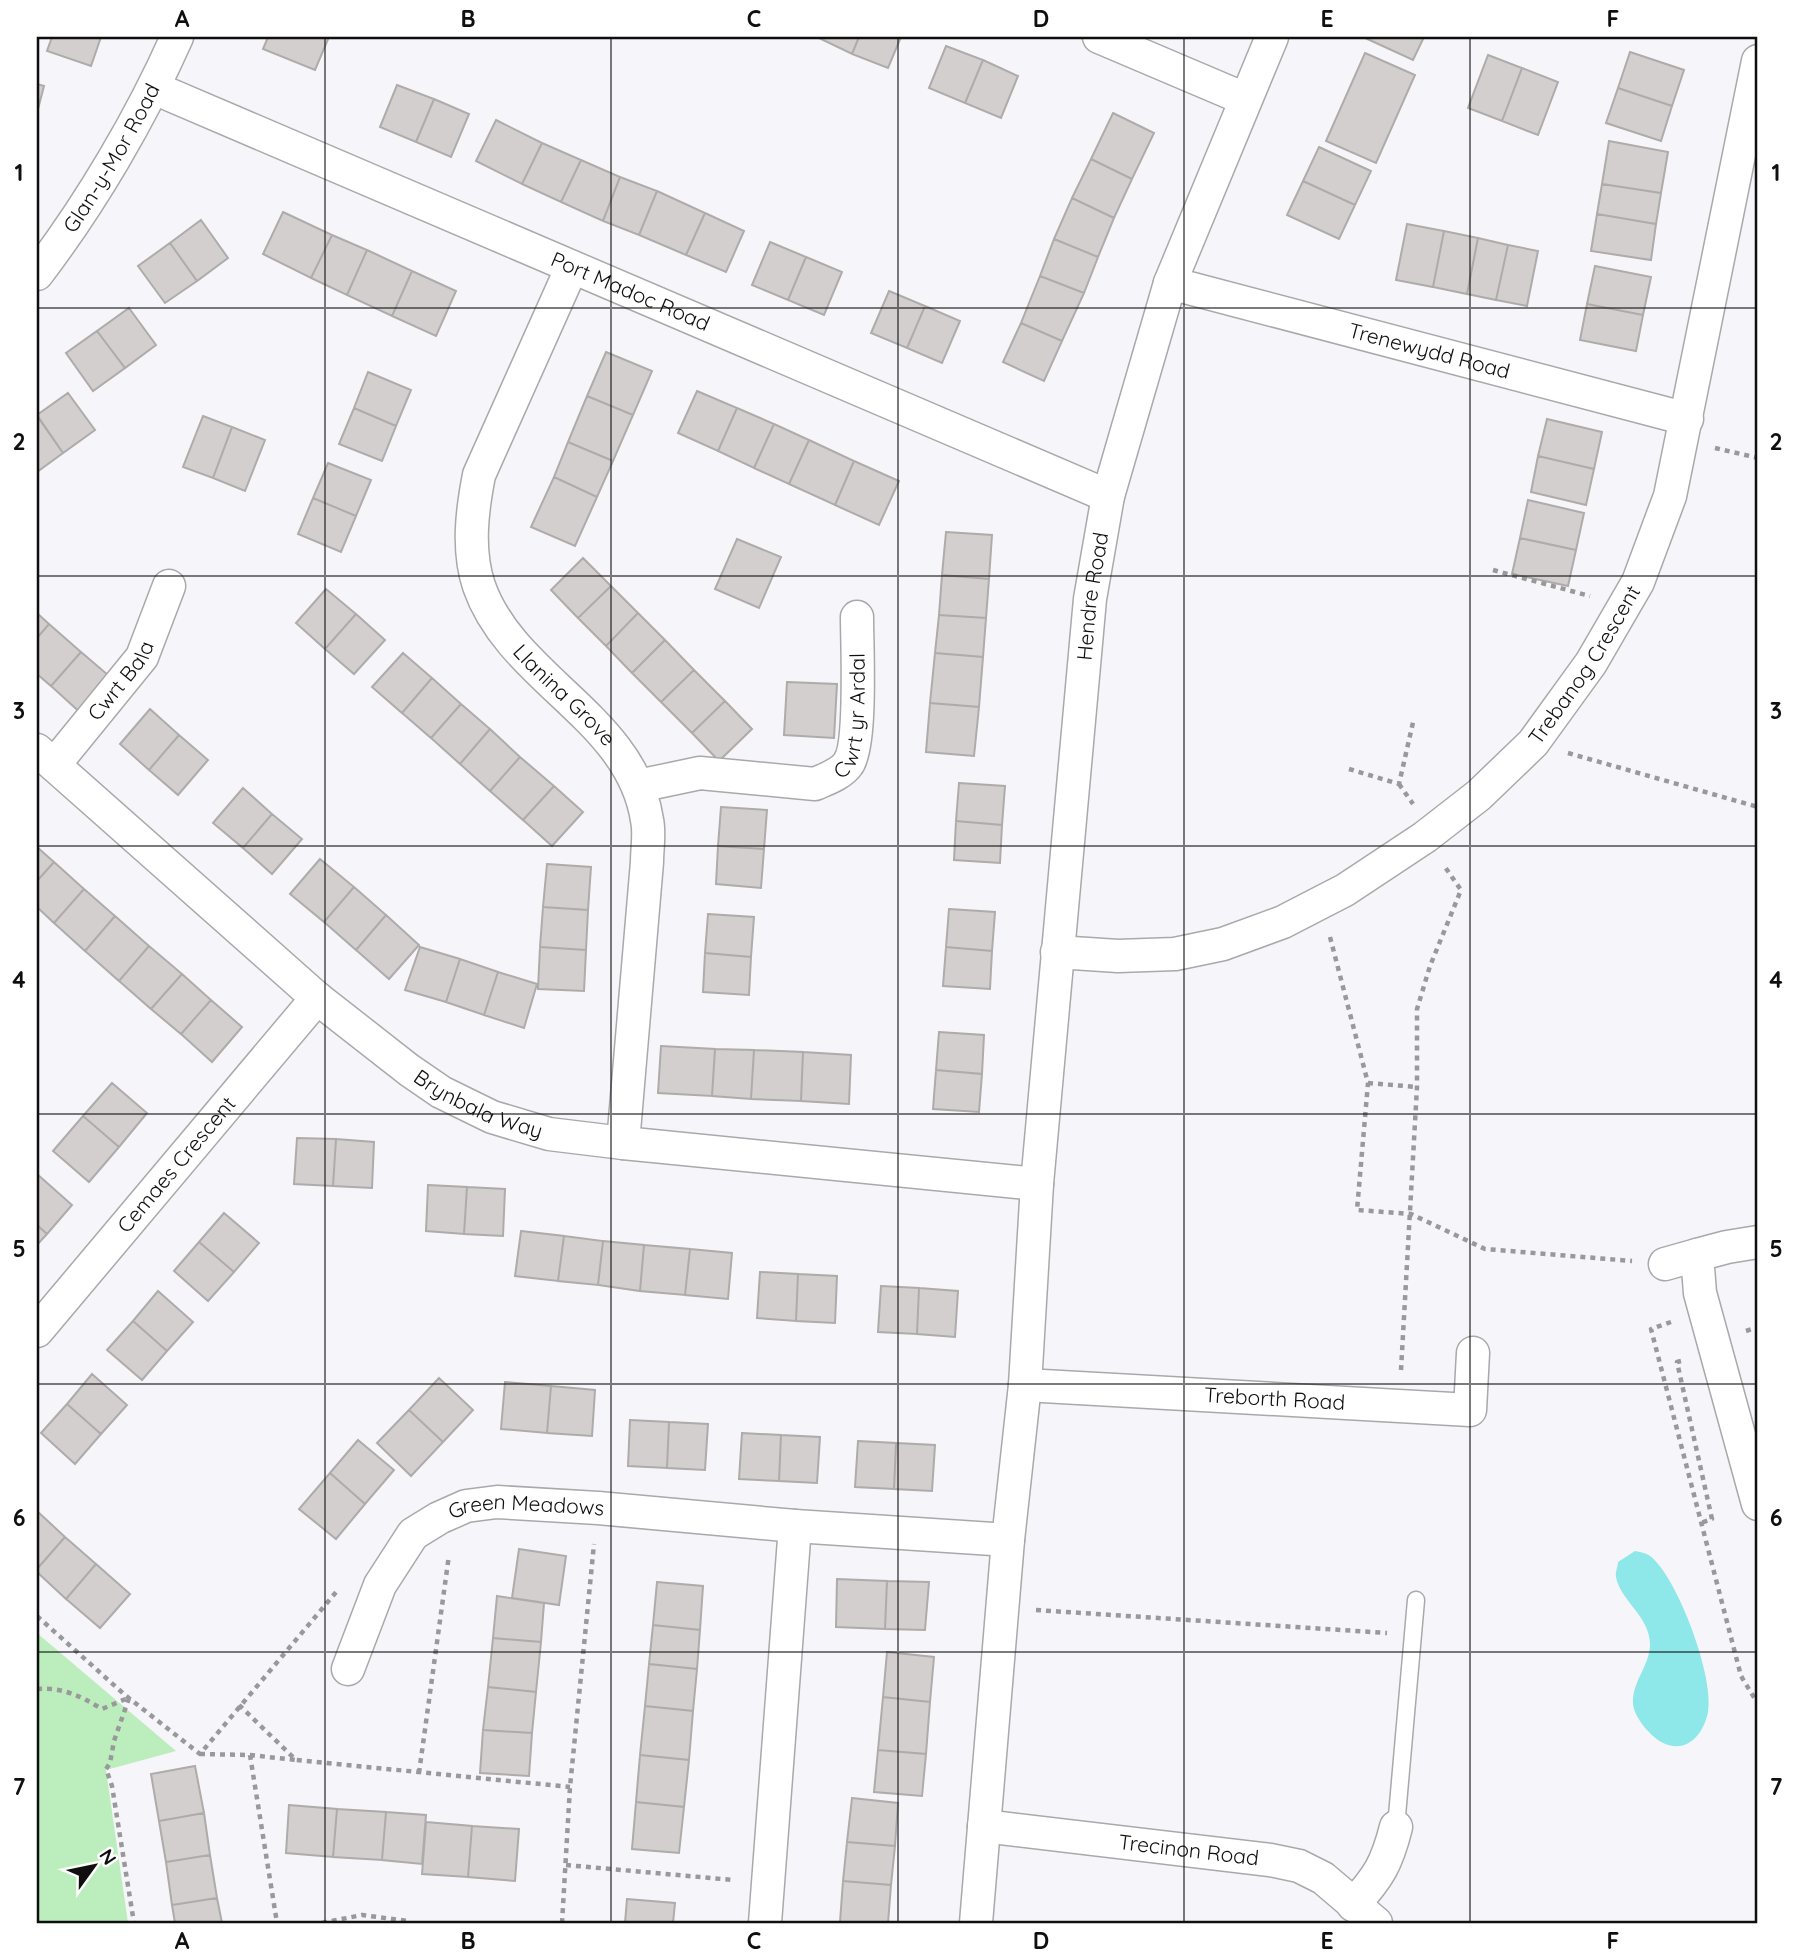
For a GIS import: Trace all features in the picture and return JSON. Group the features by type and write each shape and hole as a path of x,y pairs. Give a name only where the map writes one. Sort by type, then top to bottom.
{"street":[{"name":"Glan-y-Mor Road","path":"37,274 90,196 154,88 177,37"},
{"path":"1099,37 1245,99"},
{"name":"Hendre Road","path":"975,1923 1024,1385 1037,1184 1057,952 1090,599 1108,496 1170,283 1272,37"},
{"name":"Trebanog Crescent","path":"1057,952 1118,956 1175,954 1223,944 1283,922 1345,890 1425,838 1479,795 1533,743 1591,663 1638,582 1670,496 1758,61"},
{"name":"Port Madoc Road","path":"154,88 1108,496"},
{"name":"Llanina Grove","path":"572,267 479,475 472,512 472,550 479,586 500,625 526,659 595,725 619,754 638,786 648,820 647,862 622,1143"},
{"name":"Trenewydd Road","path":"1170,283 1684,430"},
{"name":"Cwrt Bala","path":"45,757 142,657 169,586"},
{"name":"Cwrt yr Ardal","path":"638,786 700,773 816,783 833,776 849,764 856,742 857,617"},
{"name":"Brynbala Way","path":"45,757 317,998 409,1070 441,1092 482,1112 549,1134 1037,1184"},
{"name":"Cemaes Crescent","path":"37,1331 317,998"},
{"path":"1665,1264 1727,1247 1758,1242"},
{"path":"1697,1255 1704,1310 1758,1504"},
{"name":"Treborth Road","path":"1024,1385 1470,1410 1473,1353"},
{"name":"Green Meadows","path":"348,1669 380,1585 413,1534 466,1506 497,1502 598,1508 795,1526 1009,1540"},
{"path":"765,1923 795,1526"},
{"name":"Trecinon Road","path":"984,1826 1270,1860 1299,1866 1323,1878 1364,1914"},
{"path":"1364,1914 1373,1883 1388,1859 1396,1827"}],"lane":[{"path":"1396,1827 1416,1600"}],"path":[{"path":"1684,430 1758,458"},
{"path":"1493,570 1624,606"},
{"path":"1349,769 1399,784 1414,718"},
{"path":"1533,743 1758,807"},
{"path":"1398,1406 1411,1214 1417,1087 1417,1009 1430,966 1461,890 1425,838"},
{"path":"1321,902 1368,1083 1357,1210 1411,1214 1485,1249 1665,1264"},
{"path":"1368,1083 1417,1087"},
{"path":"1704,1310 1651,1329 1741,1675 1758,1704"},
{"path":"1702,1523 1712,1519 1677,1362 1715,1350"},
{"path":"562,1923 570,1787 598,1508"},
{"path":"419,1773 455,1511"},
{"path":"200,1754 339,1588"},
{"path":"1002,1608 1413,1635"},
{"path":"37,1616 129,1698 200,1754 250,1755 570,1787"},
{"path":"37,1689 54,1688 82,1697 102,1709 129,1698"},
{"path":"129,1698 106,1769 112,1786 134,1923"},
{"path":"239,1705 296,1760"},
{"path":"250,1755 277,1923"},
{"path":"566,1865 768,1883"},
{"path":"322,1923 362,1915 408,1923"}],"green space":[{"path":"37,1633 176,1751 106,1770 128,1923 37,1923"}],"water":[{"path":"1635,1551 1650,1556 1661,1567 1671,1584 1692,1629 1706,1676 1708,1712 1699,1733 1685,1745 1667,1745 1657,1740 1638,1718 1634,1709 1634,1692 1647,1660 1650,1643 1645,1625 1623,1593 1616,1575 1618,1562"}],"building":[{"path":"52,37 101,37 91,66 47,51"},
{"path":"268,37 329,37 315,70 263,49"},
{"path":"817,37 859,37 852,54"},
{"path":"859,37 901,37 888,68 852,54"},
{"path":"1363,37 1424,37 1413,60"},
{"path":"946,46 983,60 965,103 929,88"},
{"path":"1630,52 1684,70 1672,106 1618,88"},
{"path":"1365,53 1415,75 1376,163 1326,141"},
{"path":"1488,55 1522,68 1502,121 1468,108"},
{"path":"983,60 1018,76 1001,118 965,103"},
{"path":"1522,68 1558,82 1538,135 1502,121"},
{"path":"37,84 44,86 37,113"},
{"path":"397,85 434,99 416,142 380,127"},
{"path":"1618,88 1672,106 1661,141 1606,123"},
{"path":"434,99 469,114 451,157 416,142"},
{"path":"1113,113 1154,133 1132,179 1091,159"},
{"path":"496,120 542,143 522,184 476,161"},
{"path":"1609,141 1668,152 1661,193 1602,184"},
{"path":"542,143 581,160 561,202 522,184"},
{"path":"1319,147 1371,171 1355,205 1303,181"},
{"path":"1091,159 1132,179 1114,218 1072,198"},
{"path":"581,160 620,177 603,221 561,202"},
{"path":"620,177 657,191 639,235 603,221"},
{"path":"1303,181 1355,205 1339,239 1287,215"},
{"path":"1602,184 1661,193 1656,224 1597,214"},
{"path":"657,191 705,213 686,255 639,235"},
{"path":"1072,198 1114,218 1098,257 1054,239"},
{"path":"283,212 332,235 311,278 263,254"},
{"path":"705,213 744,231 726,272 686,255"},
{"path":"1597,214 1656,224 1651,260 1591,251"},
{"path":"201,220 228,258 197,281 170,243"},
{"path":"1407,224 1444,231 1433,287 1396,280"},
{"path":"1444,231 1478,238 1467,294 1433,287"},
{"path":"332,235 367,250 347,295 311,278"},
{"path":"1478,238 1508,245 1496,300 1467,294"},
{"path":"1054,239 1098,257 1084,293 1040,276"},
{"path":"770,242 806,257 788,300 752,285"},
{"path":"170,243 197,281 165,303 138,266"},
{"path":"1508,245 1538,251 1527,306 1496,300"},
{"path":"367,250 412,271 392,316 347,295"},
{"path":"806,257 842,272 824,315 788,300"},
{"path":"1595,266 1651,277 1643,315 1587,304"},
{"path":"412,271 456,291 436,336 392,316"},
{"path":"1040,276 1084,293 1062,341 1021,323"},
{"path":"889,291 925,306 907,348 871,333"},
{"path":"1587,304 1643,315 1636,351 1580,340"},
{"path":"925,306 960,321 942,363 907,348"},
{"path":"129,308 156,345 125,368 97,331"},
{"path":"1021,323 1062,341 1044,381 1003,362"},
{"path":"97,331 125,368 93,391 66,353"},
{"path":"606,352 652,371 633,415 587,396"},
{"path":"368,372 411,390 396,426 354,408"},
{"path":"697,391 737,408 718,451 678,433"},
{"path":"68,393 95,430 63,453 37,415"},
{"path":"587,396 633,415 613,461 568,442"},
{"path":"354,408 396,426 382,461 339,444"},
{"path":"737,408 774,424 754,468 718,451"},
{"path":"37,416 63,453 37,472"},
{"path":"203,416 232,427 213,478 183,467"},
{"path":"1547,419 1602,432 1594,469 1538,456"},
{"path":"774,424 809,440 789,484 754,468"},
{"path":"232,427 265,440 245,491 213,478"},
{"path":"809,440 854,461 835,505 789,484"},
{"path":"568,442 613,461 597,497 554,477"},
{"path":"1538,456 1594,469 1586,505 1531,492"},
{"path":"854,461 899,481 879,525 835,505"},
{"path":"328,463 371,480 356,516 313,498"},
{"path":"554,477 597,497 575,546 531,527"},
{"path":"313,498 356,516 341,552 298,534"},
{"path":"1528,500 1584,513 1576,550 1520,538"},
{"path":"946,532 992,535 989,579 942,575"},
{"path":"1520,538 1576,550 1568,586 1512,574"},
{"path":"737,539 781,557 759,608 715,589"},
{"path":"583,558 611,586 578,618 551,590"},
{"path":"942,575 989,579 986,618 939,615"},
{"path":"611,586 638,613 606,646 578,618"},
{"path":"326,589 356,614 325,649 296,623"},
{"path":"37,613 49,624 37,638"},
{"path":"638,613 665,640 632,673 606,646"},
{"path":"356,614 385,640 354,674 325,649"},
{"path":"939,615 986,618 983,657 935,653"},
{"path":"49,624 81,652 51,686 37,674 37,638"},
{"path":"665,640 694,670 661,702 632,673"},
{"path":"81,652 115,681 84,716 51,686"},
{"path":"403,653 432,678 402,713 372,687"},
{"path":"935,653 983,657 979,707 930,703"},
{"path":"694,670 725,701 692,733 661,702"},
{"path":"432,678 461,704 431,738 402,713"},
{"path":"787,682 837,684 834,738 784,735"},
{"path":"725,701 752,729 719,761 692,733"},
{"path":"930,703 979,707 974,756 926,752"},
{"path":"461,704 490,729 460,764 431,738"},
{"path":"150,709 179,735 149,770 120,744"},
{"path":"490,729 520,757 490,791 460,764"},
{"path":"179,735 208,760 178,795 149,770"},
{"path":"520,757 554,786 523,820 490,791"},
{"path":"959,783 1005,786 1002,825 956,821"},
{"path":"554,786 583,812 552,846 523,820"},
{"path":"243,788 272,814 243,848 213,823"},
{"path":"721,807 767,810 764,849 718,846"},
{"path":"272,814 302,839 272,874 243,848"},
{"path":"956,821 1002,825 1000,863 954,860"},
{"path":"718,846 764,849 761,888 716,884"},
{"path":"37,847 54,862 37,881"},
{"path":"320,859 354,887 324,922 290,894"},
{"path":"54,862 84,889 54,923 37,907 37,881"},
{"path":"547,864 591,867 588,910 543,907"},
{"path":"354,887 386,915 356,950 324,922"},
{"path":"84,889 115,916 85,951 54,923"},
{"path":"543,907 588,910 586,950 540,947"},
{"path":"949,909 995,912 992,951 946,947"},
{"path":"708,914 754,917 751,957 705,953"},
{"path":"386,915 419,945 389,979 356,950"},
{"path":"115,916 149,946 119,981 85,951"},
{"path":"149,946 182,974 151,1009 119,981"},
{"path":"420,947 460,959 446,1002 405,990"},
{"path":"540,947 586,950 584,991 538,989"},
{"path":"946,947 992,951 990,989 943,986"},
{"path":"705,953 751,957 749,995 703,992"},
{"path":"460,959 498,972 484,1015 446,1002"},
{"path":"498,972 537,984 524,1028 484,1015"},
{"path":"182,974 211,1000 181,1034 151,1009"},
{"path":"211,1000 242,1027 212,1062 181,1034"},
{"path":"939,1032 984,1035 982,1074 936,1070"},
{"path":"661,1046 715,1049 712,1096 658,1093"},
{"path":"715,1049 754,1050 751,1099 712,1096"},
{"path":"754,1050 803,1052 801,1101 751,1099"},
{"path":"803,1052 851,1055 849,1104 801,1101"},
{"path":"936,1070 982,1074 979,1112 933,1109"},
{"path":"112,1083 147,1113 119,1147 83,1116"},
{"path":"83,1116 119,1147 89,1182 53,1151"},
{"path":"297,1138 336,1139 333,1186 294,1184"},
{"path":"336,1139 374,1142 372,1188 333,1186"},
{"path":"37,1174 72,1205 47,1234 37,1225"},
{"path":"428,1185 467,1187 464,1234 426,1231"},
{"path":"467,1187 505,1189 503,1236 464,1234"},
{"path":"224,1213 259,1243 234,1272 199,1242"},
{"path":"37,1225 47,1234 37,1245"},
{"path":"521,1231 564,1236 558,1281 515,1276"},
{"path":"564,1236 603,1241 598,1285 558,1281"},
{"path":"603,1241 644,1245 640,1291 598,1285"},
{"path":"199,1242 234,1272 208,1301 174,1271"},
{"path":"644,1245 690,1249 685,1295 640,1291"},
{"path":"690,1249 732,1253 728,1299 685,1295"},
{"path":"760,1272 798,1274 796,1321 757,1318"},
{"path":"798,1274 837,1276 835,1323 796,1321"},
{"path":"881,1286 919,1288 917,1334 878,1332"},
{"path":"919,1288 958,1291 955,1337 917,1334"},
{"path":"158,1291 193,1322 167,1351 133,1321"},
{"path":"133,1321 167,1351 142,1380 107,1350"},
{"path":"92,1374 127,1405 101,1434 67,1404"},
{"path":"439,1378 473,1410 443,1442 409,1410"},
{"path":"505,1382 551,1386 547,1433 501,1429"},
{"path":"551,1386 595,1390 592,1436 547,1433"},
{"path":"67,1404 101,1434 75,1464 41,1433"},
{"path":"409,1410 443,1442 411,1476 377,1443"},
{"path":"630,1420 669,1422 667,1468 628,1466"},
{"path":"669,1422 708,1424 705,1470 667,1468"},
{"path":"742,1433 781,1435 779,1481 739,1479"},
{"path":"781,1435 820,1437 817,1483 779,1481"},
{"path":"358,1440 394,1470 365,1504 330,1473"},
{"path":"858,1441 896,1443 894,1489 855,1487"},
{"path":"896,1443 935,1445 932,1491 894,1489"},
{"path":"330,1473 365,1504 336,1539 299,1509"},
{"path":"37,1511 65,1537 37,1569"},
{"path":"65,1537 96,1564 66,1599 37,1572"},
{"path":"519,1549 566,1556 559,1605 512,1598"},
{"path":"96,1564 130,1594 100,1628 66,1599"},
{"path":"837,1579 887,1581 885,1629 836,1627"},
{"path":"887,1581 929,1582 925,1630 885,1629"},
{"path":"657,1582 703,1586 700,1630 653,1625"},
{"path":"497,1596 544,1603 541,1642 493,1638"},
{"path":"653,1625 700,1630 697,1669 649,1664"},
{"path":"493,1638 541,1642 536,1692 488,1687"},
{"path":"887,1652 934,1657 930,1702 883,1697"},
{"path":"649,1664 697,1669 693,1711 645,1706"},
{"path":"488,1687 536,1692 532,1733 483,1730"},
{"path":"883,1697 930,1702 926,1754 878,1750"},
{"path":"645,1706 693,1711 689,1760 640,1755"},
{"path":"483,1730 532,1733 529,1776 480,1773"},
{"path":"878,1750 926,1754 922,1796 874,1792"},
{"path":"640,1755 689,1760 684,1807 636,1802"},
{"path":"195,1766 204,1813 159,1821 151,1774"},
{"path":"852,1798 898,1803 895,1846 847,1842"},
{"path":"636,1802 684,1807 679,1853 632,1849"},
{"path":"289,1805 337,1809 333,1857 286,1853"},
{"path":"337,1809 386,1812 382,1860 333,1857"},
{"path":"386,1812 426,1815 422,1864 382,1860"},
{"path":"204,1813 210,1855 166,1862 159,1821"},
{"path":"426,1822 472,1826 468,1877 422,1874"},
{"path":"472,1826 519,1829 515,1881 468,1877"},
{"path":"847,1842 895,1846 891,1885 843,1881"},
{"path":"210,1855 217,1898 172,1905 166,1862"},
{"path":"843,1881 891,1885 888,1923 840,1922"},
{"path":"217,1898 222,1923 175,1923 172,1905"},
{"path":"627,1899 675,1903 673,1923 625,1923"}]}
